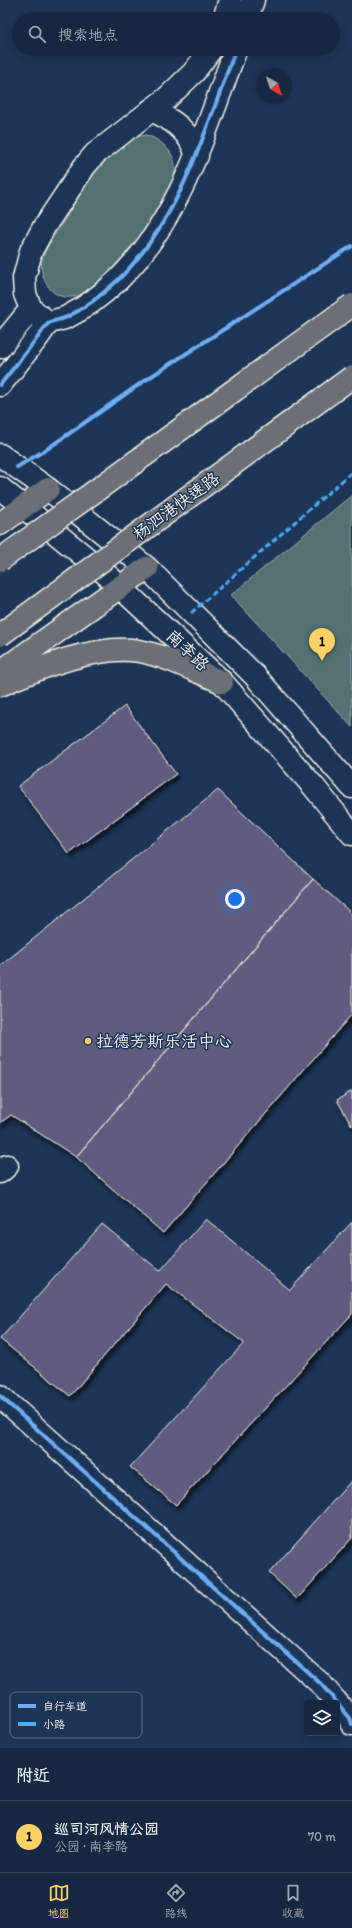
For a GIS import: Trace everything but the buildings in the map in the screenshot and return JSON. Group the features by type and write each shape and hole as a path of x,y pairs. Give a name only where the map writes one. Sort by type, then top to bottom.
{"highway":[{"path":"0,560 352,305"},
{"name":"杨泗港快速路","path":"0,635 352,377"},
{"path":"0,524 48,488"},
{"path":"0,672 146,568"},
{"path":"0,685 24,674 82,656 121,650 139,651 222,682"}],"street":[{"path":"49,323 31,309 25,294 24,278 31,251 44,227 84,167 95,154 151,110 194,72 206,56"},
{"path":"0,385 49,323 65,318 96,298 118,280 140,255 158,230 181,192 197,156 213,108 233,56"},
{"path":"151,110 167,117 183,130 194,146 197,156"},
{"path":"0,347 31,309"},
{"name":"南李路","path":"0,455 48,488 146,568 255,676 352,787"},
{"name":"南李路","path":"0,488 120,587 222,682 314,787 352,834"},
{"path":"0,1396 321,1684 350,1718 352,1724"}],"green space":[{"path":"146,135 163,144 174,159 175,172 172,184 164,199 141,234 102,281 92,289 80,295 67,297 58,295 50,289 44,280 43,275 41,264 48,245 97,170 120,147 133,139"},
{"path":"352,495 352,727 231,595"}],"marked path":[{"path":"191,613 352,472"}],"cycle path":[{"path":"0,385 48,324 65,318 87,305 118,280 140,255 159,229 175,201 202,141 233,56"},
{"path":"17,467 47,449 144,381 352,246"},
{"path":"0,1396 321,1684 350,1718 352,1724"}],"place":[{"name":"巡司河风情公园","path":"322,661"},
{"name":"拉德芳斯乐活中心","path":"88,1041"}]}
